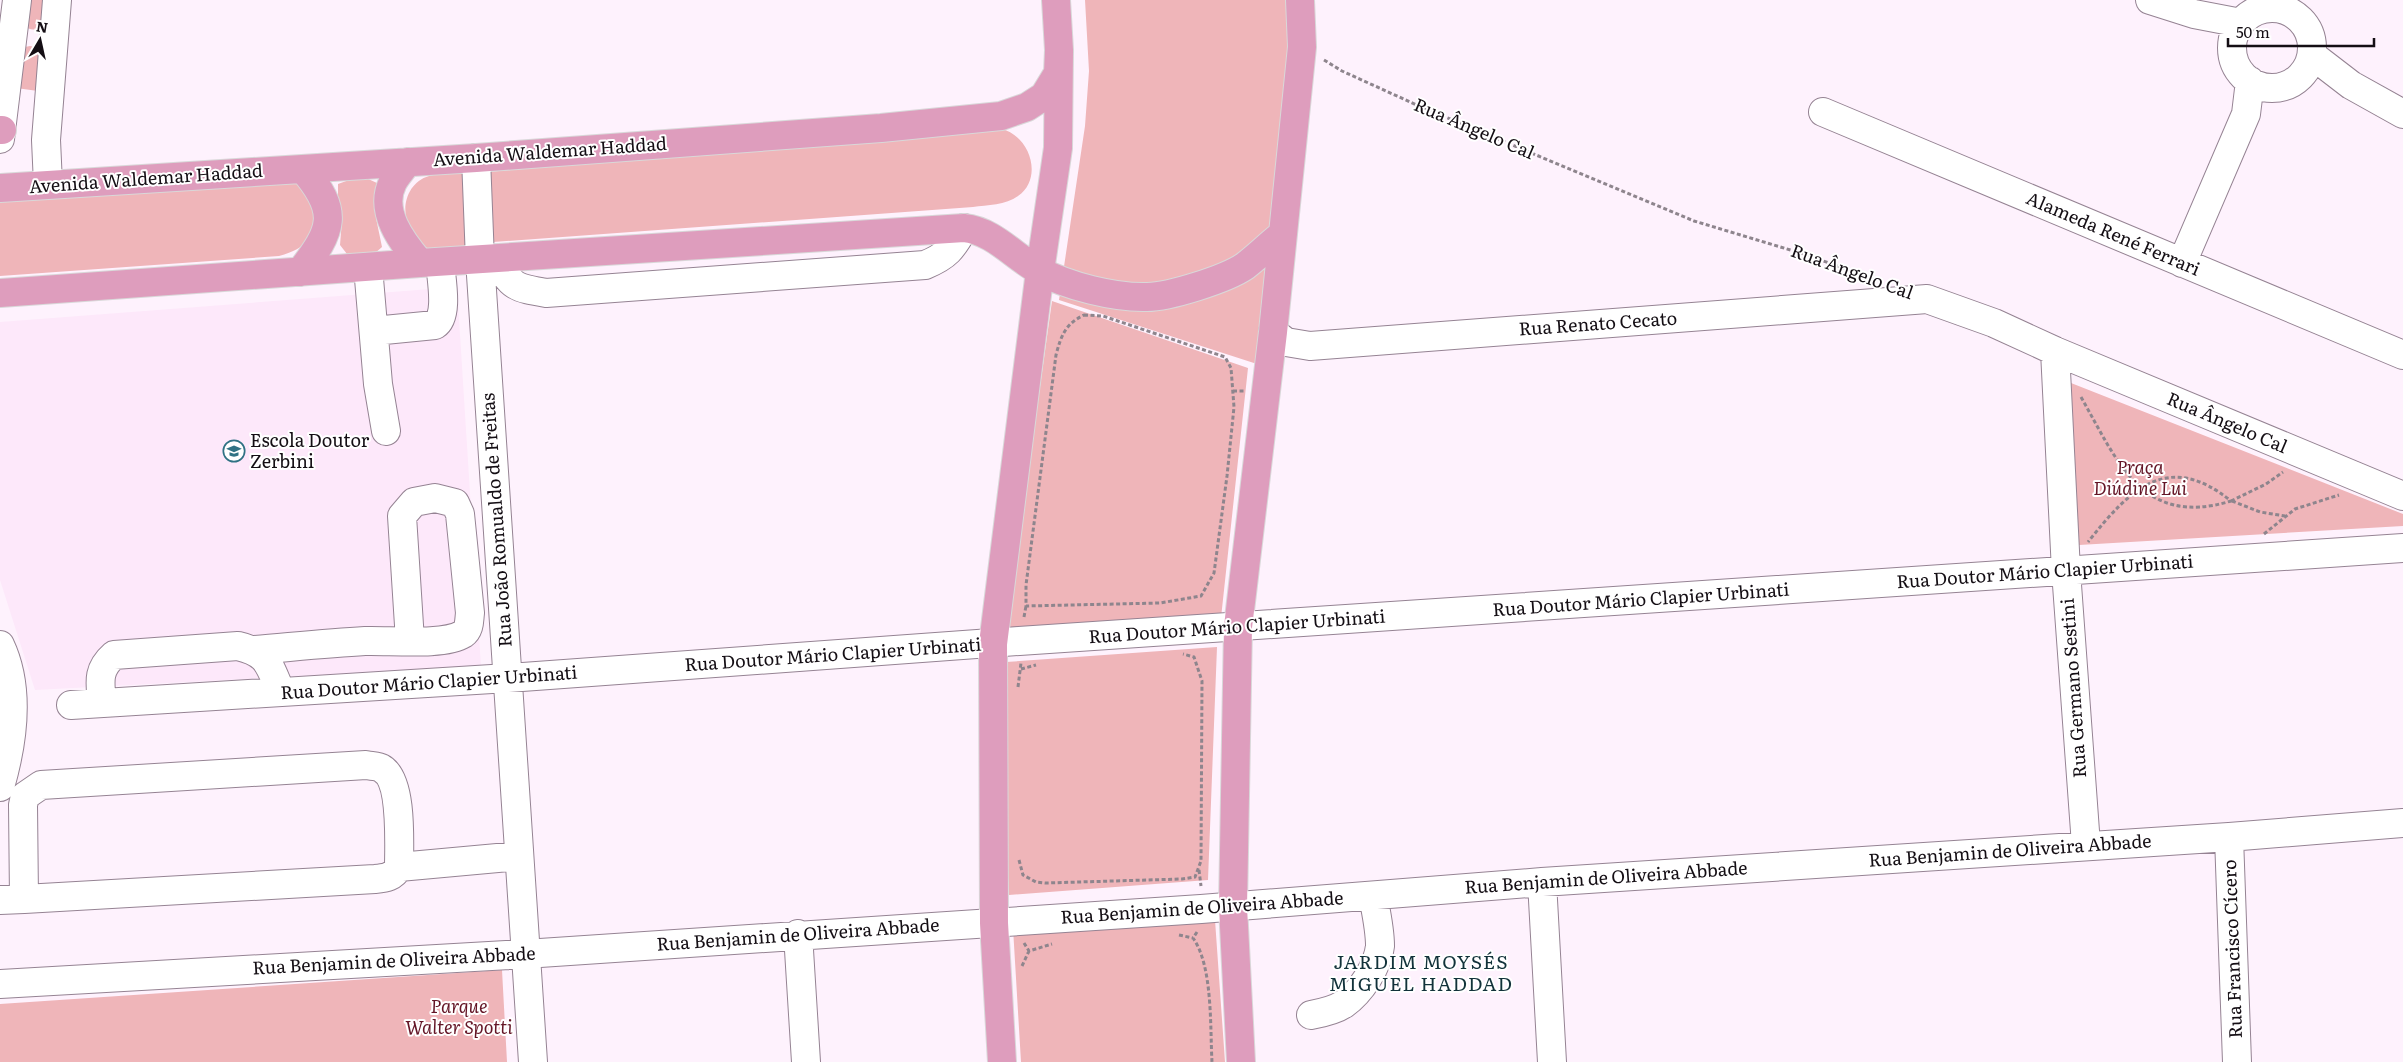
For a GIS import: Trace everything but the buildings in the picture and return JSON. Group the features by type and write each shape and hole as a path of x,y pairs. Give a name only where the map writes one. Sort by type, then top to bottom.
{"main road":[{"path":"1002,1062 994,922 993,644 1040,271 1058,148 1059,50 1056,0"},
{"path":"1242,1062 1233,907 1238,627 1273,332 1302,46 1300,0"},
{"name":"Avenida Waldemar Haddad","path":"0,188 476,158 881,128 1002,116 1027,107 1044,96 1058,74 1059,50"},
{"path":"408,162 393,183 389,202 393,224 403,243 430,263"},
{"path":"300,272 325,238 328,221 326,203 320,188 303,169"},
{"path":"0,293 964,228 992,237 1040,271 1075,285 1115,294 1147,297 1182,290 1244,267 1283,234"}],"street":[{"path":"1,133 16,0"},
{"path":"48,184 46,140 57,0"},
{"path":"2150,0 2194,14 2237,31"},
{"path":"2293,7 2311,37 2308,64 2288,84 2259,84 2241,73 2235,62 2232,50 2237,31 2257,11 2293,7"},
{"path":"12,38 53,40"},
{"path":"2308,64 2403,114"},
{"path":"2182,263 2259,84"},
{"name":"Alameda René Ferrari","path":"1823,112 2403,355"},
{"name":"Rua João Romualdo de Freitas","path":"476,158 488,259 508,678 518,856 533,1062"},
{"path":"488,259 514,286 546,293 925,264 943,257 953,247 964,228"},
{"path":"374,331 435,325 440,322 444,314 430,263"},
{"path":"368,267 386,432"},
{"name":"Rua Renato Cecato","path":"1273,332 1286,342 1310,346 1927,298"},
{"name":"Rua Ângelo Cal","path":"1927,298 1994,323 2054,351 2403,496"},
{"name":"Rua Germano Sestini","path":"2054,351 2066,571 2086,845"},
{"path":"102,703 100,676 105,663 114,654 238,646 255,650 365,641 410,640 454,638 468,629 470,613 460,514 456,503 435,498 414,502 402,516 410,640"},
{"name":"Rua Doutor Mário Clapier Urbinati","path":"71,705 508,678 2403,548"},
{"path":"0,645 10,678 13,710 8,759 0,787"},
{"path":"255,650 266,658 281,692"},
{"path":"366,765 381,768 393,779 396,793 399,867 395,874 388,878 12,900 25,796 40,785 366,765"},
{"name":"Rua Benjamin de Oliveira Abbade","path":"0,984 525,954 798,934 1233,907 1542,882 2229,837 2403,823"},
{"name":"Rua Francisco Cícero","path":"2229,837 2237,1062"},
{"path":"399,867 518,856"},
{"path":"1542,882 1552,1062"},
{"path":"1312,1015 1327,1012 1344,1004 1362,986 1373,967 1380,948 1380,930 1373,896"},
{"path":"798,934 806,1062"}],"path":[{"name":"Rua Ângelo Cal","path":"1302,46 1342,71 1419,106 1694,221 1807,255 1881,282"},
{"path":"1084,315 1103,316 1225,357 1231,368 1234,407 1214,574 1201,596 1160,603 1026,606 1030,556 1056,355 1060,339 1071,321 1084,315"},
{"path":"2078,392 2116,457 2140,487 2151,497 2170,505 2194,508 2214,506 2231,501 2266,484 2305,456"},
{"path":"2066,571 2099,528 2140,487 2155,480 2170,477 2202,481 2231,501 2260,512 2285,516"},
{"path":"2239,559 2295,509 2316,501 2376,485"},
{"path":"1018,857 1023,875 1036,882 1182,879 1195,877 1201,851 1202,681 1194,657 1175,652"},
{"path":"1017,692 1021,669 1044,662"},
{"path":"1198,869 1201,880 1201,924 1193,938 1200,948 1206,976 1212,1062"}],"shaded area":[{"name":"Escola Doutor Zerbini","path":"457,287 481,667 35,690 0,580 0,322"}],"green space":[{"path":"24,0 46,0 41,27 32,30 24,26"},
{"path":"1085,0 1289,0 1295,56 1257,364 1059,300 1085,126 1089,71"},
{"path":"25,47 35,47 41,56 38,91 16,88"},
{"path":"969,129 1001,129 1020,139 1026,148 1032,168 1026,188 1018,196 1002,203 973,207 493,242 488,172"},
{"path":"464,172 470,249 440,251 421,245 414,238 406,219 406,203 411,189 422,179 429,176"},
{"path":"366,178 377,183 379,188 376,218 382,247 374,254 347,254 340,245 342,220 338,198 338,184 349,180"},
{"path":"291,180 303,188 316,209 313,227 307,240 303,245 289,253 279,256 0,276 0,199"},
{"path":"1052,301 1248,368 1221,618 1005,637"},
{"name":"Praça Diúdine Lui","path":"2071,383 2403,514 2403,526 2079,545"},
{"path":"1217,647 1208,880 1009,895 1001,744 1006,662"},
{"path":"1215,920 1225,1062 1021,1062 1013,928"},
{"name":"Parque Walter Spotti","path":"502,970 507,1062 0,1062 0,1004"}],"place":[{"name":"Escola Doutor Zerbini","path":"234,451"}],"district":[{"name":"JARDIM MOYSÉS MIGUEL HADDAD","path":"1421,973"}]}
